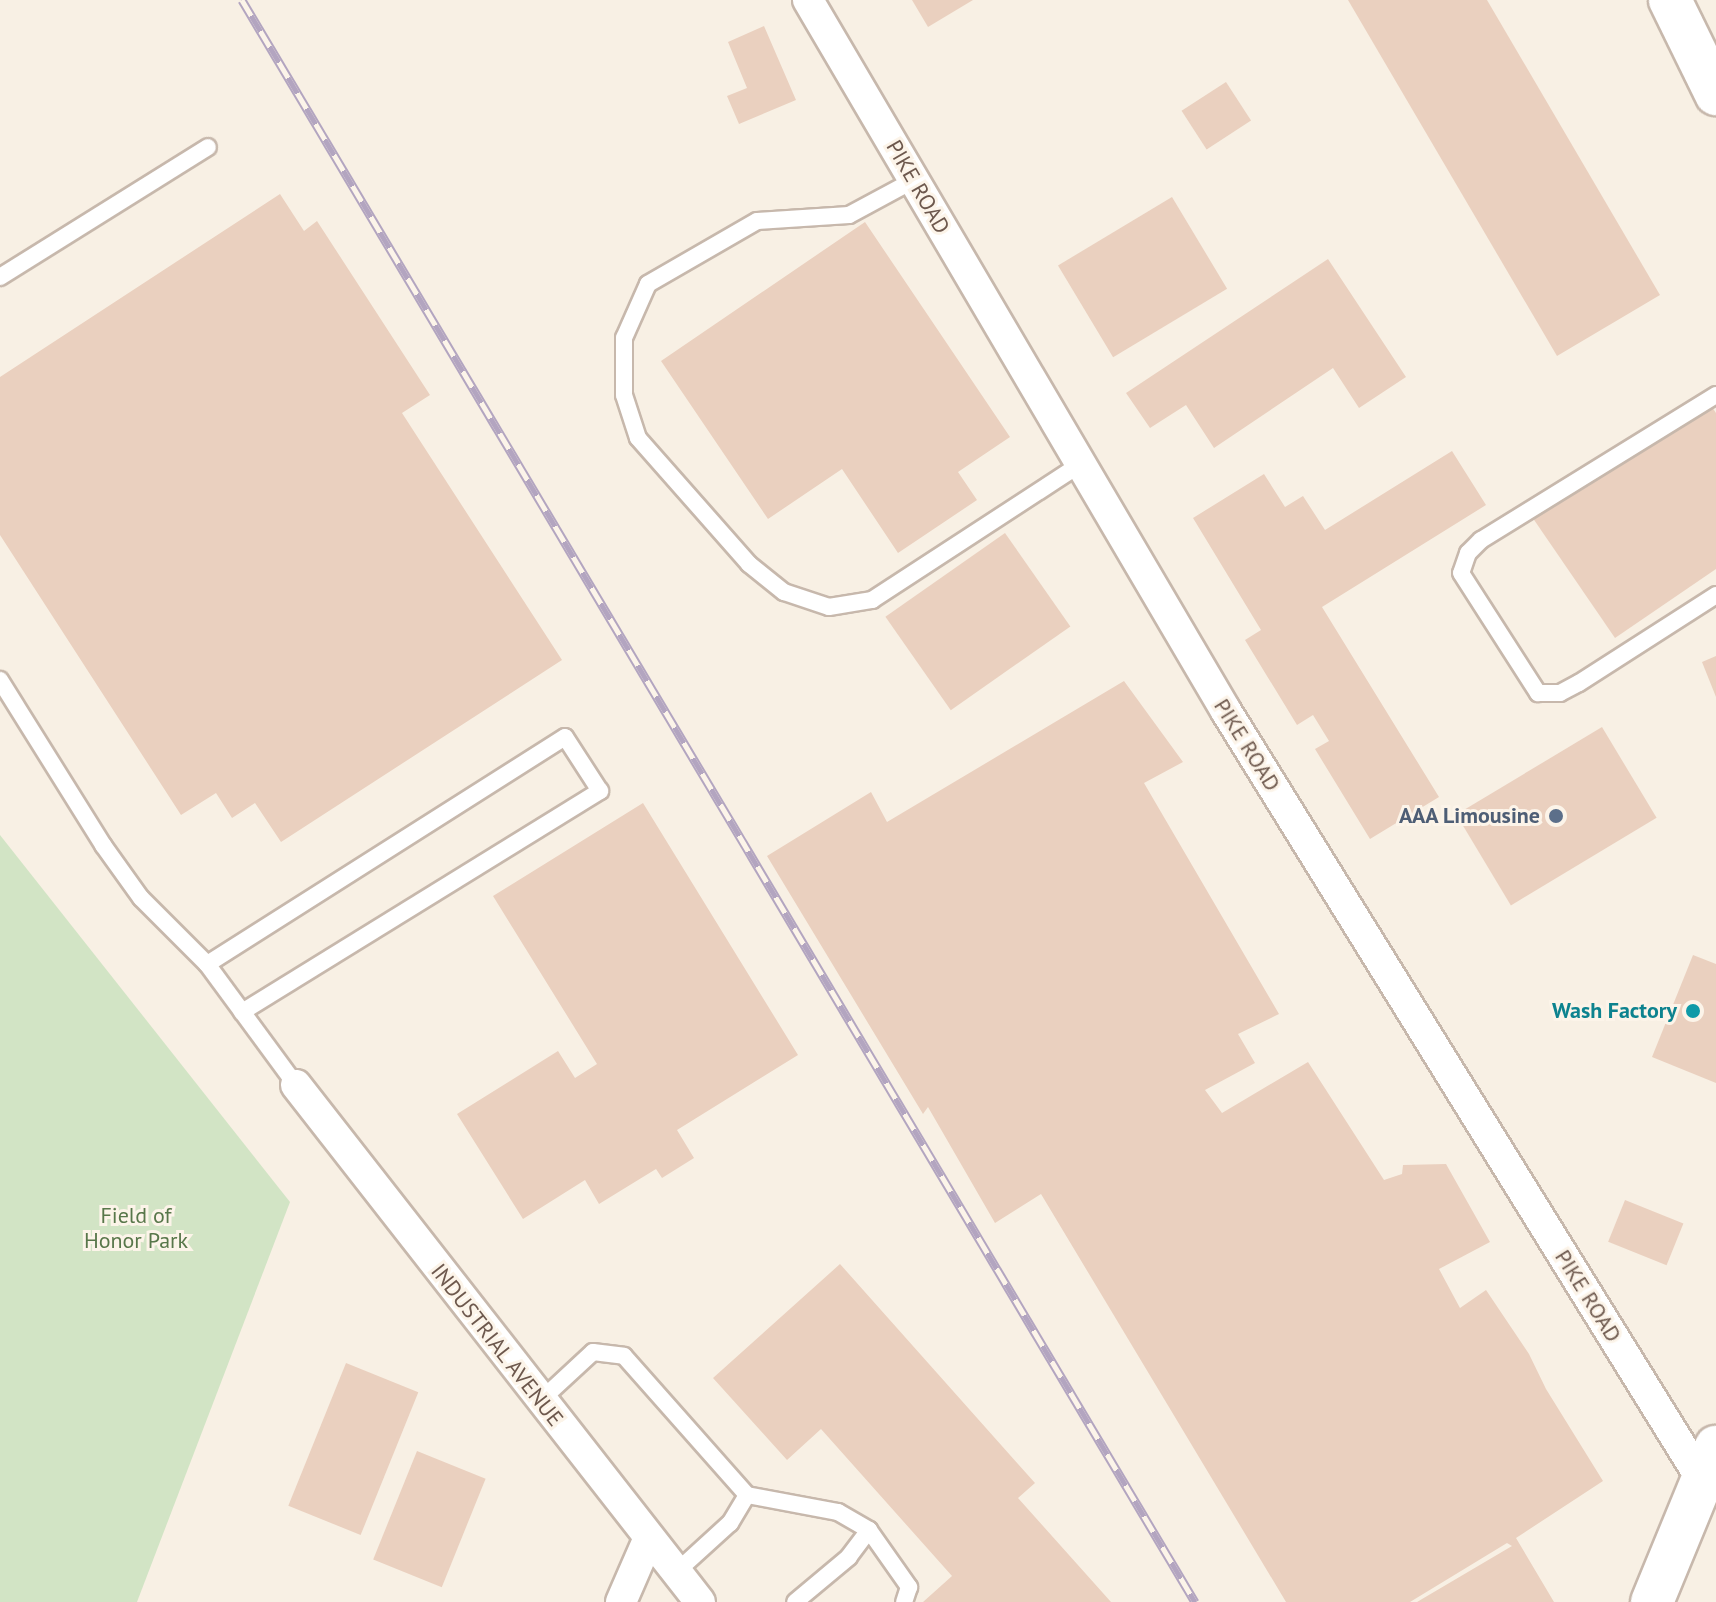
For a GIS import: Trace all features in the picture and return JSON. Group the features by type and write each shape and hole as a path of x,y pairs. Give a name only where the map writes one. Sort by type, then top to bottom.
{"street":[{"name":"PIKE ROAD","path":"808,0 1226,711 1709,1464"},
{"path":"1670,0 1716,94"},
{"name":"INDUSTRIAL AVENUE","path":"296,1085 648,1540 700,1602"},
{"path":"1652,1602 1709,1464"},
{"path":"621,1602 648,1540"}],"lane":[{"path":"0,277 208,147"},
{"path":"914,180 849,215 757,221 648,284 624,338 624,395 638,438 749,564 784,592 829,607 872,600 1081,464"},
{"path":"1715,395 1481,540 1468,553 1461,573 1538,693 1560,693 1716,595"},
{"path":"0,680 103,845 141,898 207,964 296,1085"},
{"path":"207,964 565,737 600,791 242,1012"},
{"path":"540,1401 593,1352 624,1356 747,1495 838,1512 869,1530 907,1594"},
{"path":"675,1573 730,1523 747,1495"},
{"path":"795,1602 849,1557 869,1530"}],"green space":[{"name":"Field of Honor Park","path":"0,835 290,1202 137,1602 0,1602"}],"building":[{"path":"912,0 973,0 928,27"},
{"path":"1348,0 1487,0 1660,295 1557,356"},
{"path":"764,26 796,100 739,124 727,96 747,88 728,42"},
{"path":"1226,82 1251,121 1207,149 1182,111"},
{"path":"280,194 304,231 317,221 430,395 402,413 562,660 281,842 255,803 232,818 216,793 181,815 0,535 0,377"},
{"path":"1172,197 1227,289 1113,357 1058,266"},
{"path":"865,222 1010,437 958,472 977,500 898,553 842,469 768,519 661,361"},
{"path":"1328,259 1406,377 1359,408 1333,368 1214,448 1186,405 1150,428 1126,393"},
{"path":"1704,395 1716,413 1716,569 1615,638 1530,514"},
{"path":"1452,451 1486,505 1322,607 1439,797 1370,839 1315,749 1329,741 1313,715 1297,725 1245,640 1261,630 1193,518 1264,474 1285,507 1303,496 1325,530"},
{"path":"1005,533 1070,626 951,710 885,617"},
{"path":"1716,656 1716,697 1702,662"},
{"path":"1124,681 1183,762 1144,783 1279,1014 1238,1034 1255,1063 1205,1090 1222,1113 1308,1062 1384,1180 1402,1174 1403,1165 1446,1164 1490,1242 1439,1269 1460,1308 1486,1290 1529,1354 1546,1389 1603,1481 1516,1538 1554,1602 1417,1602 1512,1546 1507,1543 1410,1602 1286,1602 1041,1194 995,1223 928,1107 923,1114 767,856 871,792 887,822"},
{"name":"AAA Limousine","path":"1602,727 1657,818 1511,905 1456,815"},
{"path":"643,803 798,1055 677,1130 694,1158 662,1178 656,1169 599,1204 585,1180 523,1219 457,1114 558,1051 575,1078 597,1064 493,896"},
{"name":"Wash Factory","path":"1693,955 1716,964 1716,1083 1652,1057"},
{"path":"1625,1200 1683,1224 1667,1265 1608,1242"},
{"path":"840,1264 1035,1483 1018,1498 1111,1602 923,1602 952,1576 821,1429 787,1460 713,1378"},
{"path":"346,1363 418,1392 361,1535 288,1506"},
{"path":"417,1451 486,1479 442,1587 373,1559"}],"railway":[{"path":"242,0 1195,1602"}],"place":[{"name":"AAA Limousine","path":"1556,816"},
{"name":"Wash Factory","path":"1693,1011"}]}
